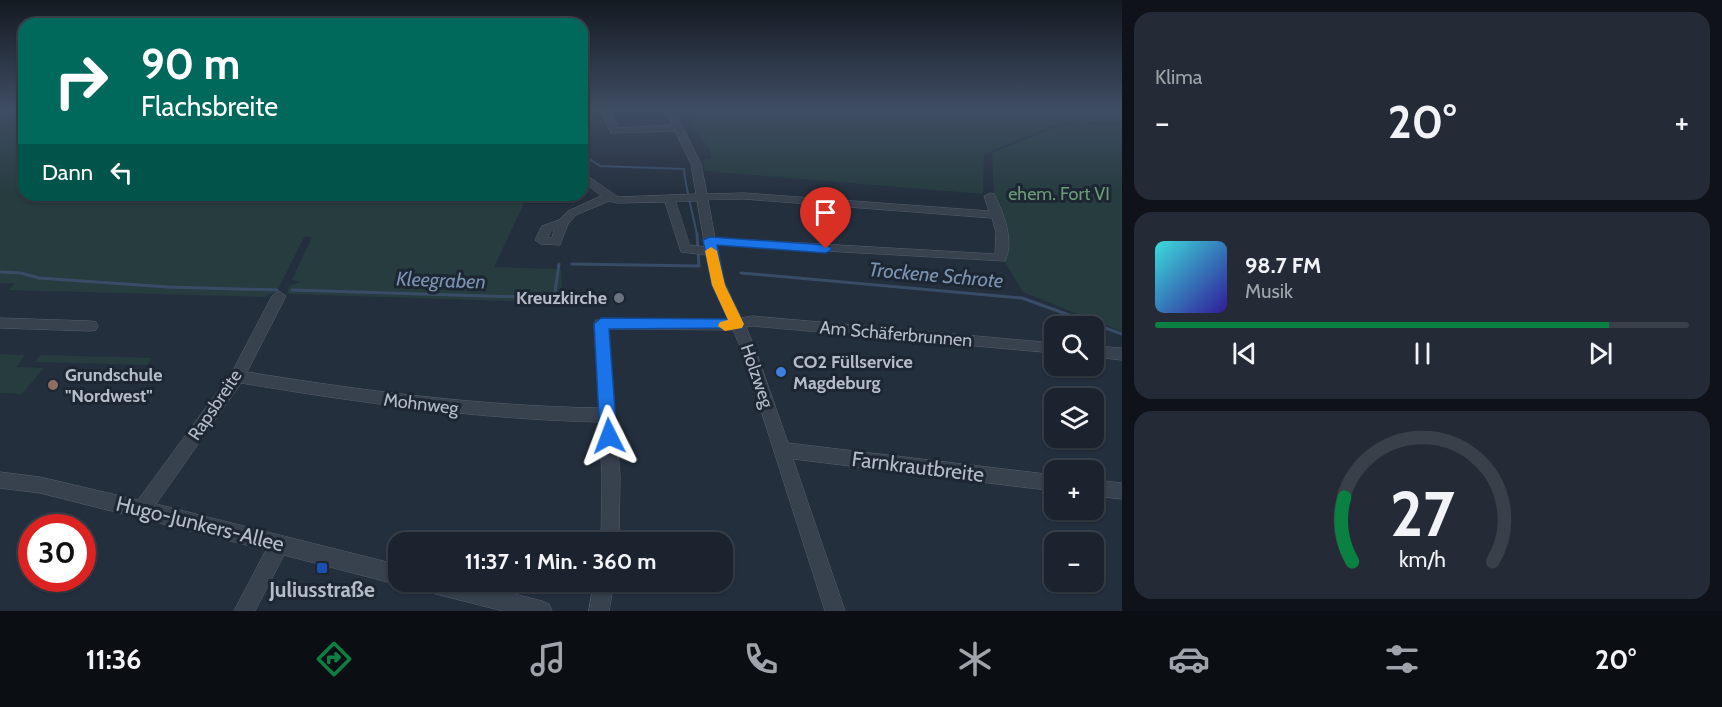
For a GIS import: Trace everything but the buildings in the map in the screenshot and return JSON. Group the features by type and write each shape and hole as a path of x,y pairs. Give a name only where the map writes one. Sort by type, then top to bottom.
{"street":[{"name":"Holzweg","path":"683,138 696,164 694,197 704,248 737,324 782,450 835,611"},
{"path":"588,180 609,197 617,200 744,196 995,215"},
{"path":"670,199 685,249 1001,258 1004,240 1002,227 995,215 990,196"},
{"path":"563,223 572,213 609,197"},
{"name":"Rapsbreite","path":"142,509 237,376 279,296"},
{"name":"Am Schäferbrunnen","path":"608,415 601,324 737,324 752,321 1044,347"},
{"path":"0,323 91,326"},
{"path":"1104,353 1122,354"},
{"name":"Mohnweg","path":"237,376 429,406 560,415 608,415"},
{"path":"608,415 611,476 610,532"},
{"name":"Farnkrautbreite","path":"782,450 1044,482"},
{"name":"Hugo-Junkers-Allee","path":"0,480 40,484 388,572"},
{"path":"1104,489 1122,491"},
{"path":"244,611 279,544"},
{"path":"467,592 542,611"},
{"path":"599,611 602,592"}],"green space":[{"path":"0,138 18,138 18,201 525,201 494,267 561,269 562,291 558,300 545,302 289,294 287,292 289,286 301,282 292,280 312,237 304,237 276,293 265,297 8,290 15,283 0,283"},
{"path":"701,138 1024,138 984,154 983,194 705,171 702,160 712,159 709,148"},
{"name":"ehem. Fort VI","path":"1029,138 1122,138 1122,332 1104,325 1104,316 1082,316 1023,292 1003,259 994,196 992,153"},
{"path":"0,354 25,355 16,367 44,368 22,394 0,393"},
{"path":"40,355 152,358 147,365 35,362"}],"waterway":[{"name":"Trockene Schrote","path":"588,158 600,166 684,169 697,235"},
{"name":"Kleegraben","path":"572,264 699,266 697,234"},
{"name":"Kleegraben","path":"292,290 554,298 559,264"},
{"name":"Kleegraben","path":"0,272 21,273 39,278 168,287 277,290"},
{"name":"Trockene Schrote","path":"741,273 1022,298 1122,334"}],"slow traffic":[{"path":"711,251 719,285 737,324 725,326"}],"place":[{"name":"Kreuzkirche","path":"619,298"},
{"name":"CO2 Füllservice Magdeburg","path":"781,372"},
{"name":"Grundschule \"Nordwest\"","path":"53,385"},
{"name":"Juliusstraße","path":"322,568"}],"route":[{"path":"609,436 601,324 728,326 737,324 719,285 710,240 826,249"}]}
